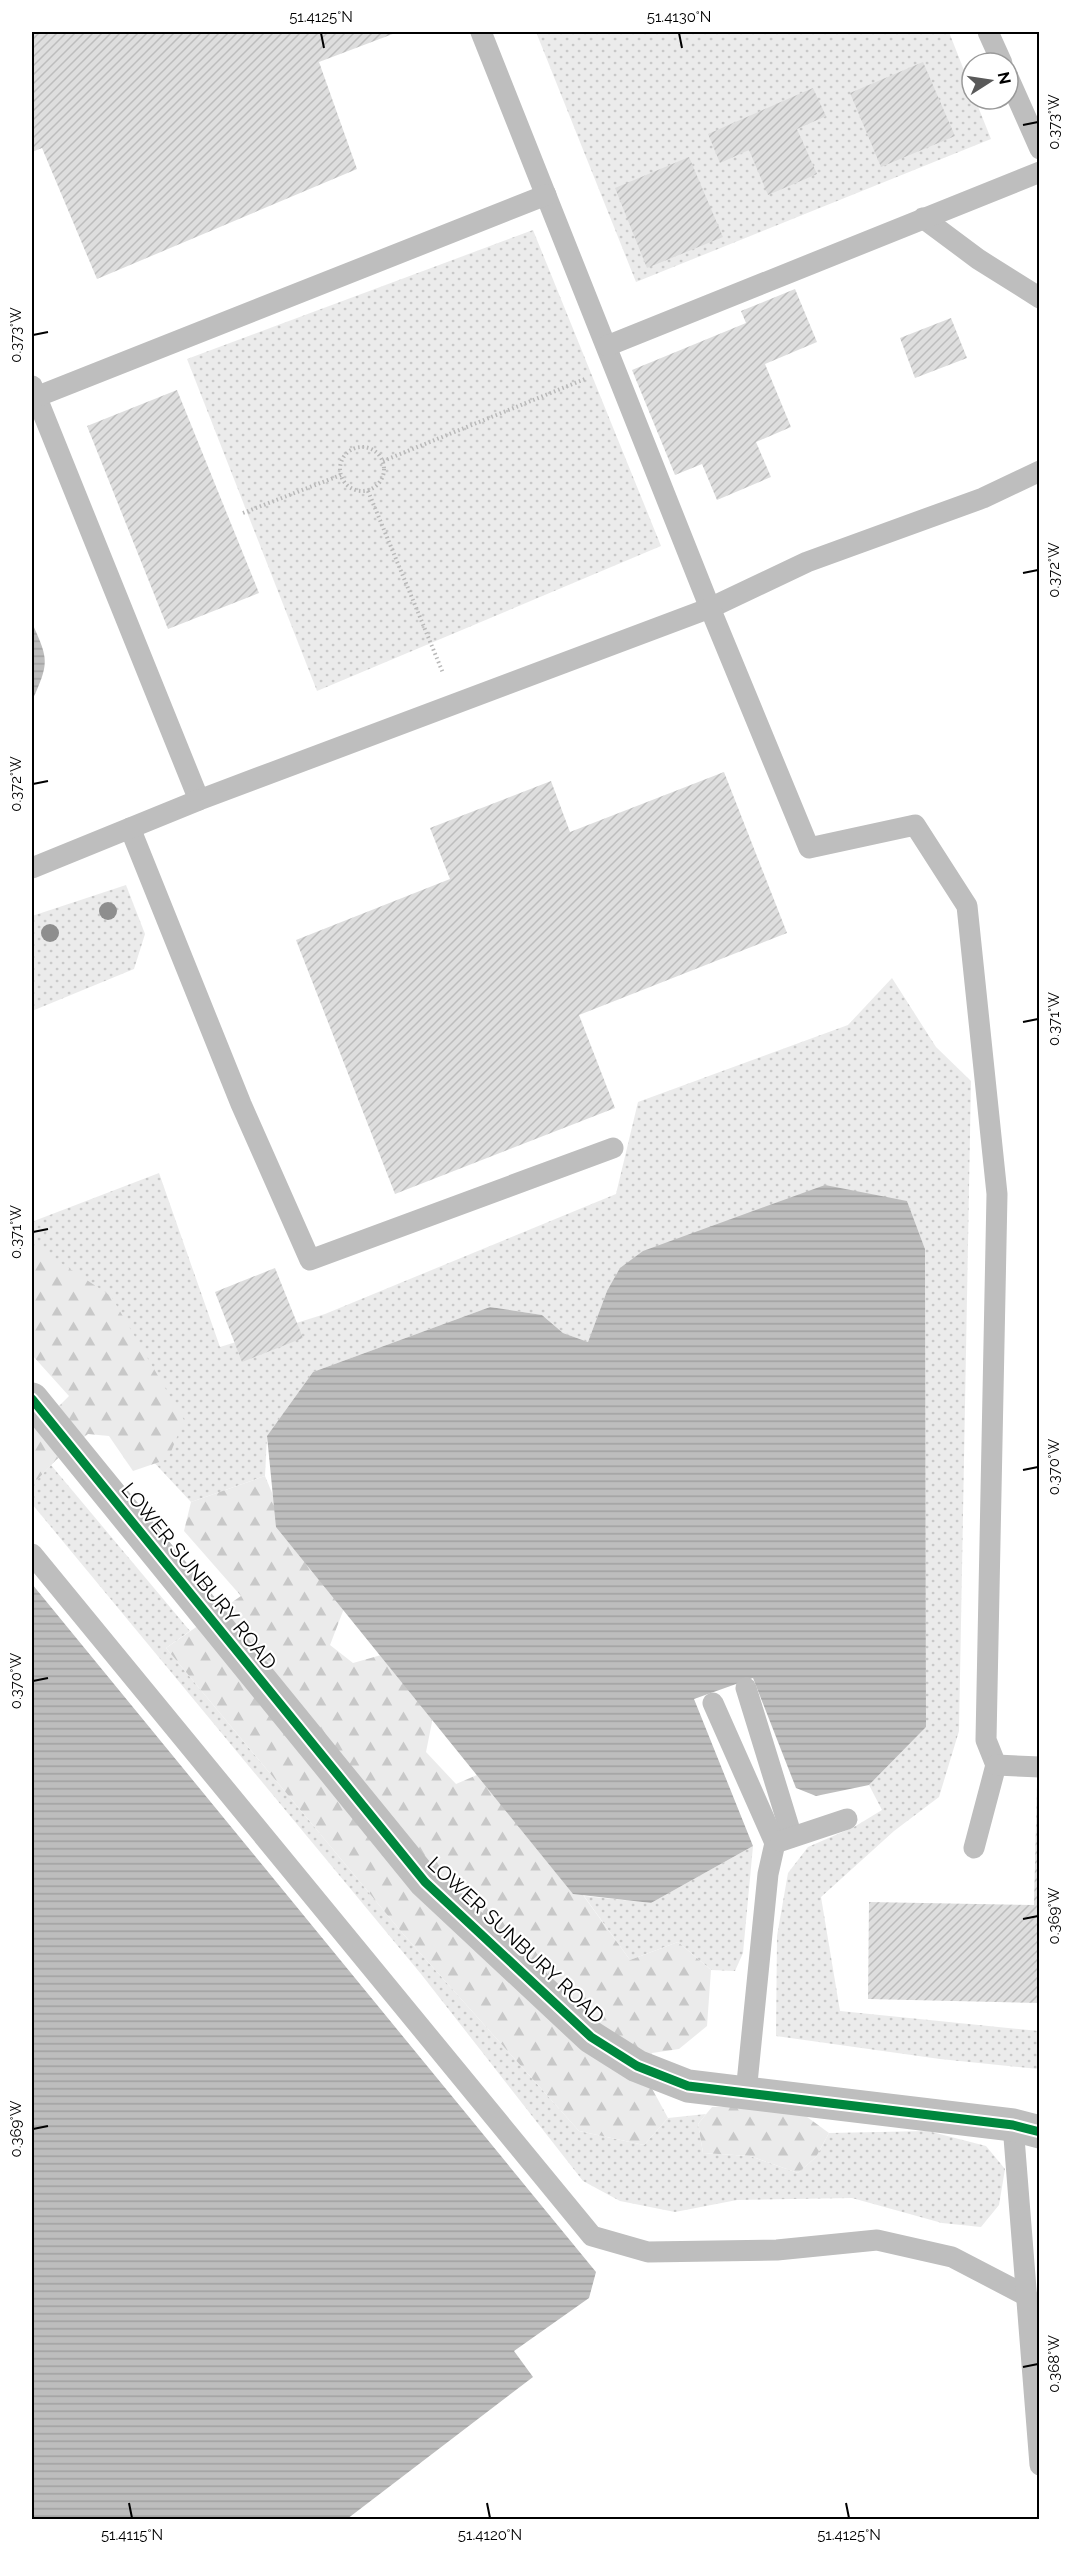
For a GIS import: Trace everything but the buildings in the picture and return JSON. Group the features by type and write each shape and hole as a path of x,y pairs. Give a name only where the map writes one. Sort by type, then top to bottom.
{"street":[{"name":"LOWER SUNBURY ROAD","path":"32,1399 425,1882 591,2037 637,2066 688,2086 1026,2129"}],"lane":[{"path":"481,32 710,608 809,848 915,825 967,906 997,1194 986,1740 996,1765 974,1848"},
{"path":"988,32 997,51"},
{"path":"1020,104 1040,149"},
{"path":"607,345 1040,172"},
{"path":"199,800 34,391 546,195"},
{"path":"923,218 978,259 1040,298"},
{"path":"32,868 199,800 710,608 807,562 983,498 1040,471"},
{"path":"130,828 241,1104 310,1260 614,1148"},
{"path":"32,1554 592,2236 648,2252 777,2250 877,2240 952,2257 1027,2296"},
{"path":"746,1688 784,1840 768,1874 746,2093"},
{"path":"713,1703 784,1840"},
{"path":"996,1765 1040,1767"},
{"path":"784,1840 847,1819"},
{"path":"1026,2129 1027,2296 1040,2465"}],"path":[{"path":"383,461 615,368"},
{"path":"355,448 366,448 376,453 383,461 384,474 377,485 368,491 353,490 345,483 341,475 341,463 346,454 355,448"},
{"path":"243,513 341,475"},
{"path":"368,491 456,704"}],"green space":[{"path":"536,32 949,32 960,60 960,111 980,111 991,139 636,282"},
{"path":"533,230 661,546 317,691 187,359"},
{"path":"126,885 145,934 134,969 32,1011 32,916"},
{"path":"892,978 936,1047 971,1081 959,1731 939,1797 894,1831 821,1897 840,2011 1039,2031 1039,2069 940,2059 776,2036 777,1936 788,1873 808,1847 854,1827 882,1810 869,1785 926,1727 925,1249 907,1201 607,1291 588,1342 563,1333 542,1315 490,1307 313,1372 267,1436 265,1476 191,1502 148,1456 32,1290 32,1216 34,1221 159,1173 220,1347 325,1314 616,1194 638,1102 848,1025"},
{"path":"32,1244 111,1296 184,1420 168,1459 133,1471 109,1436 88,1434 56,1460 37,1480 32,1476 32,1408 58,1407 69,1396 32,1355"},
{"path":"51,1465 190,1631 166,1648 404,1935 579,2131 644,2145 668,2118 706,2114 698,2124 703,2153 750,2156 798,2173 816,2157 829,2133 928,2131 986,2146 1005,2169 999,2205 981,2227 942,2223 852,2198 737,2200 675,2212 620,2201 583,2181 421,1974 32,1504 32,1476 37,1480"},
{"path":"265,1476 282,1517 348,1598 330,1645 353,1663 392,1652 436,1702 426,1752 456,1784 484,1772 520,1808 630,1960 678,1942 711,1970 707,2026 679,2049 652,2053 649,2083 668,2118 644,2145 579,2131 404,1935 166,1648 241,1596 184,1531 191,1502"},
{"path":"753,1846 743,1953 735,1971 711,1970 678,1942 630,1960 584,1896 651,1903"},
{"path":"758,2106 803,2114 829,2133 816,2157 798,2173 750,2156 703,2153 698,2124 712,2107"}],"shaded area":[{"path":"32,623 42,645 45,662 42,678 32,701"},
{"path":"825,1185 907,1201 925,1249 926,1727 869,1785 816,1796 796,1788 753,1678 694,1699 753,1846 651,1903 573,1894 276,1527 267,1436 313,1372 490,1307 542,1315 563,1333 588,1342 607,1291 620,1268 643,1251"},
{"path":"32,1584 596,2272 589,2298 514,2351 533,2377 347,2519 32,2519"}],"cycle path":[{"path":"32,1399 425,1882 591,2037 637,2066 688,2086 1013,2125 1040,2132"}]}
